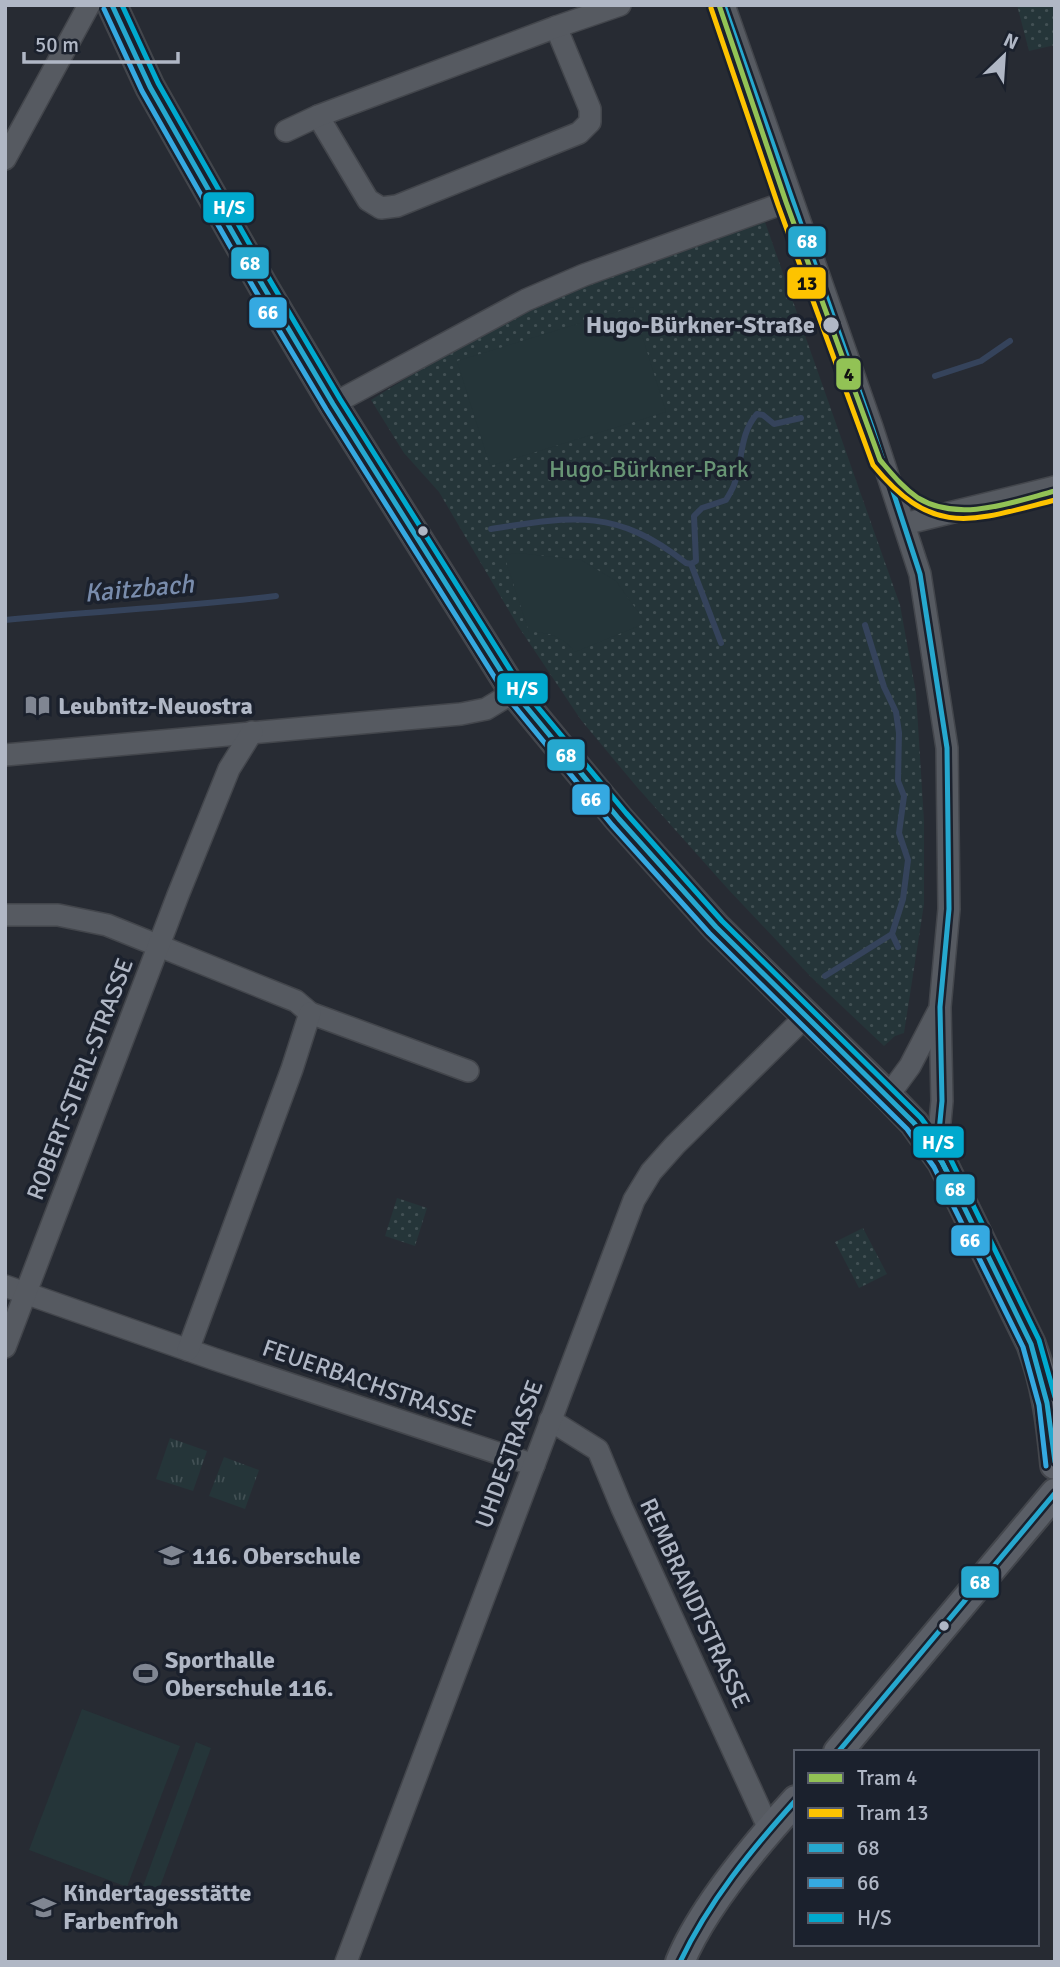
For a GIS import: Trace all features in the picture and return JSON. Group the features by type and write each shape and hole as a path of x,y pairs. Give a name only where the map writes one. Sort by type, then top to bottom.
{"main road":[{"path":"112,5 150,87 333,404 514,692 652,856 716,927 888,1096 937,1153 1031,1344 1048,1397 1055,1465"},
{"path":"840,1750 1055,1493"},
{"path":"680,1962 708,1912 769,1829 794,1802"}],"street":[{"path":"5,159 14,123 89,5"},
{"path":"286,131 620,5"},
{"path":"724,5 920,574 947,748 949,909 940,1007 942,1101 937,1153"},
{"path":"318,117 368,201 381,208 397,206 579,133 590,122 590,109 556,27"},
{"path":"333,404 526,300 584,275 792,200"},
{"path":"904,524 1055,486"},
{"path":"5,755 461,714 486,709 514,692"},
{"name":"ROBERT-STERL-STRASSE","path":"5,1347 15,1289 159,947 229,769 252,732"},
{"path":"5,915 58,915 107,925 159,947"},
{"name":"ROBERT-STERL-STRASSE","path":"159,947 296,1000 310,1013 468,1071"},
{"path":"888,1096 910,1066 940,1007"},
{"path":"188,1350 292,1069 310,1013"},
{"name":"UHDESTRASSE","path":"346,1962 634,1200 645,1181 675,1145 805,1017"},
{"name":"FEUERBACHSTRASSE","path":"15,1289 188,1350 534,1465"},
{"name":"REMBRANDTSTRASSE","path":"551,1420 598,1450 769,1829"}],"green space":[{"path":"1017,5 1055,5 1055,45 1029,51"},
{"name":"Hugo-Bürkner-Park","path":"765,222 900,605 916,693 924,821 924,904 904,1033 895,1036 884,1046 811,977 727,888 581,720 518,626 439,492 404,453 371,400 469,343 558,298"},
{"path":"633,307 666,412 490,466 457,361"},
{"path":"518,553 581,560 616,581 646,623 575,652 555,636 529,632 504,555"},
{"path":"397,1198 427,1208 415,1246 385,1236"},
{"path":"863,1228 887,1274 859,1288 835,1242"},
{"path":"170,1438 207,1451 193,1491 156,1479"},
{"path":"224,1457 259,1470 245,1509 209,1496"},
{"path":"82,1709 180,1746 127,1887 29,1850"},
{"path":"196,1742 211,1748 157,1895 142,1889"}],"waterway":[{"name":"Kaitzbach","path":"935,376 981,361 1010,341"},
{"name":"Kaitzbach","path":"491,529 546,521 593,520 638,533 691,564 696,561 694,516 702,508 726,500 737,476 747,430 757,414 763,415 774,424 801,418"},
{"path":"691,564 721,643"},
{"name":"Kaitzbach","path":"5,620 276,596"},
{"path":"865,625 884,687 896,712 899,733 898,781 904,796 899,833 908,860 903,899 892,934 898,947"},
{"path":"825,976 892,934"}],"tram line":[{"name":"4","path":"719,5 786,202 880,460 918,498 951,509 968,510 1004,505 1055,491"},
{"name":"13","path":"711,8 778,205 873,465 895,489 916,505 936,514 956,518 1000,514 1055,500"}],"transit line":[{"name":"68","path":"112,5 150,87 263,286 333,404 514,692 619,819 716,927 914,1123 942,1162 1031,1344 1047,1403 1055,1462"},
{"name":"H/S","path":"122,5 158,83 271,282 340,399 521,687 626,813 722,921 921,1118 950,1158 1039,1340 1055,1397"},
{"name":"68","path":"724,5 872,427 920,574 947,748 949,909 940,1007 942,1101 937,1153 951,1179"},
{"name":"66","path":"104,9 142,91 255,290 326,409 507,697 612,825 709,933 907,1129 934,1167 1023,1347 1039,1405 1046,1466"},
{"name":"68","path":"840,1750 1055,1493"},
{"name":"68","path":"680,1962 704,1918 732,1877 794,1802"}],"place":[{"name":"Hugo-Bürkner-Straße","path":"831,325"},
{"name":"Leubnitz-Neuostra","path":"38,706"},
{"name":"116. Oberschule","path":"172,1556"},
{"name":"Sporthalle Oberschule 116.","path":"145,1674"},
{"name":"Kindertagesstätte Farbenfroh","path":"43,1907"}]}
